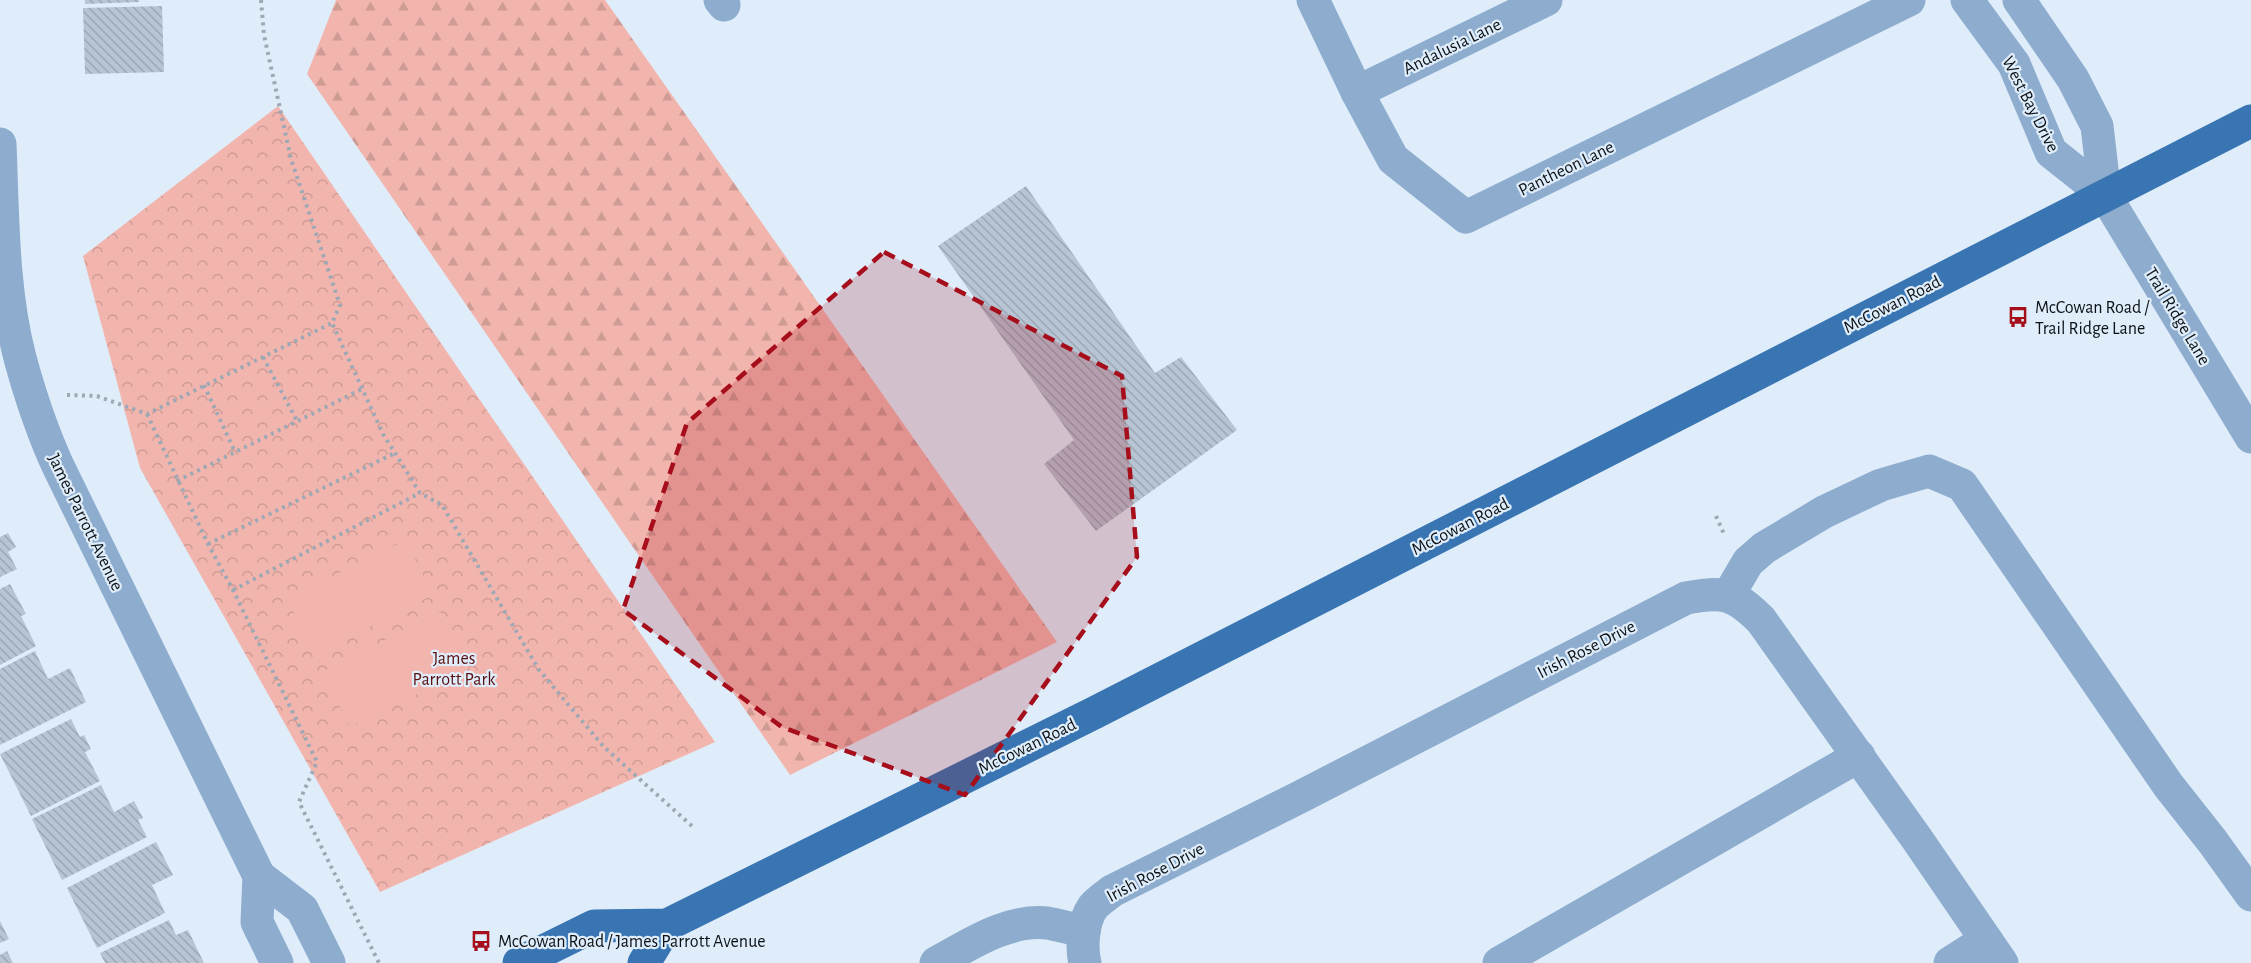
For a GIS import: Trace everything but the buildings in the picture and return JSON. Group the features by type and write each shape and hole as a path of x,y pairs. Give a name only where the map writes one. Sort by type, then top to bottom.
{"main road":[{"name":"McCowan Road","path":"519,963 594,926 666,925 1094,713 2251,122"},
{"path":"644,963 666,925"}],"street":[{"name":"Pantheon Lane","path":"1313,0 1357,92 1393,159 1466,217 1909,0"},
{"name":"Andalusia Lane","path":"1357,92 1546,0"},
{"name":"West Bay Drive","path":"1967,0 2014,64 2052,152 2105,195"},
{"path":"2019,0 2073,79 2097,126 2105,195"},
{"name":"James Parrott Avenue","path":"0,144 6,273 20,357 42,431 259,876 302,909 329,963"},
{"name":"Trail Ridge Lane","path":"2105,195 2251,437"},
{"path":"1950,963 1994,952 1859,756 1761,620 1743,603 1728,596 1748,562 1764,548 1824,512 1881,484 1929,471 1962,485 2168,785 2251,895"},
{"name":"Irish Rose Drive","path":"1084,947 1093,908 1112,891 1686,598 1710,593 1728,596"},
{"path":"1499,963 1859,756"},
{"name":"James Parrott Avenue","path":"259,876 257,922 277,963"},
{"path":"936,963 1002,930 1025,924 1046,923 1084,947"}],"path":[{"path":"147,414 332,323 340,305 291,159 264,35 261,0"},
{"path":"332,323 383,434 420,494 442,505 539,670 604,747 693,827"},
{"path":"263,357 297,421"},
{"path":"204,385 235,452"},
{"path":"177,481 362,388"},
{"path":"30,393 97,396 147,414 177,481 317,762 299,801 379,963"},
{"path":"208,544 395,453"},
{"path":"233,590 420,494"},
{"path":"1716,516 1726,538"}],"highlighted area":[{"path":"884,252 1122,376 1137,557 965,795 782,727 623,610 687,423"}],"green space":[{"path":"336,0 605,0 1057,642 790,775 307,74"},
{"name":"James Parrott Park","path":"278,106 715,742 380,892 140,468 83,256"},
{"path":"406,540 433,595 315,654 287,599"},
{"path":"441,612 469,668 350,727 322,672"}],"place":[{"name":"McCowan Road / Trail Ridge Lane","path":"2018,317"},
{"name":"McCowan Road / James Parrott Avenue","path":"481,941"}]}
